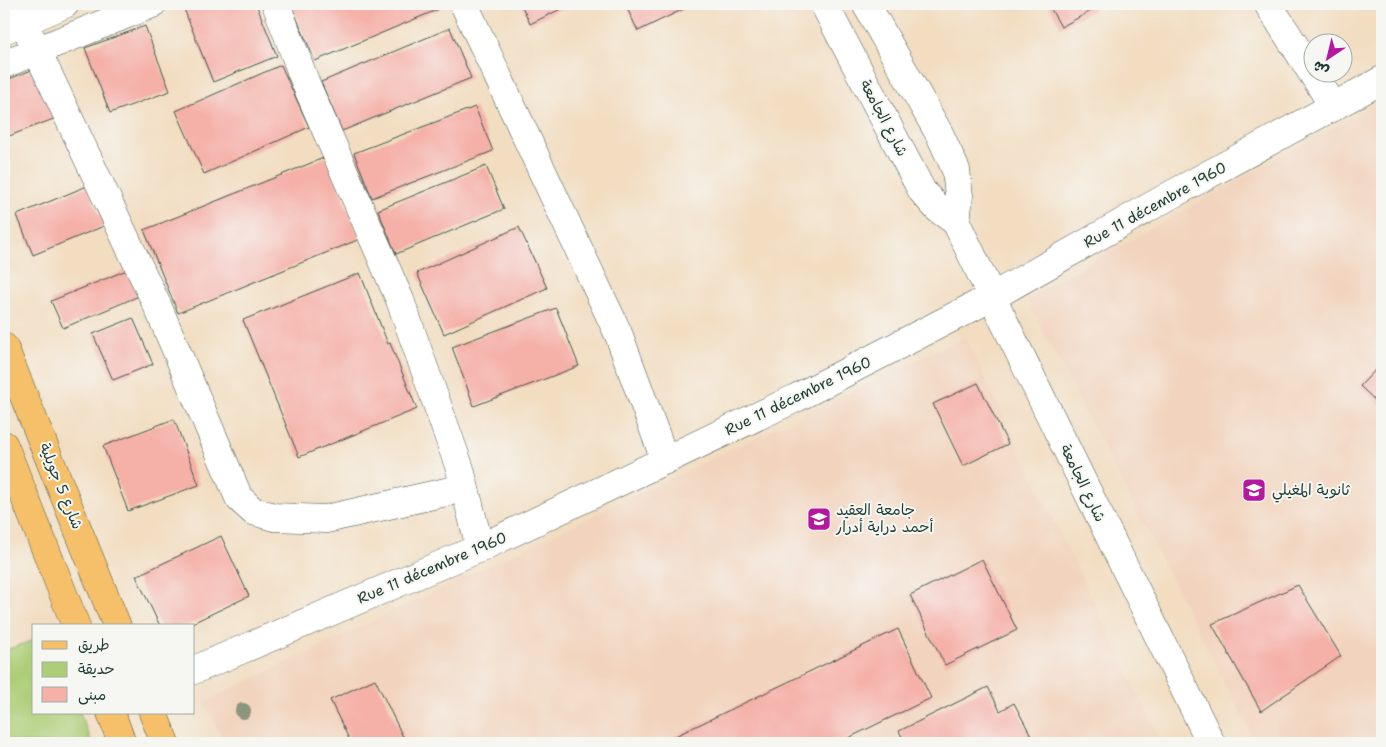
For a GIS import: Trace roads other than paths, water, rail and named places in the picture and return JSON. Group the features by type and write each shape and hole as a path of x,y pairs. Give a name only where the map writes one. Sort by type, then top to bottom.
{"main road":[{"name":"شارع 5 جويلية","path":"4,347 116,624"},
{"path":"4,445 75,624"},
{"path":"111,714 122,743"},
{"path":"153,714 165,743"}],"street":[{"path":"65,4 14,19 36,51 157,305 239,498 254,510 274,517 326,519 464,488"},
{"path":"4,64 152,4"},
{"path":"276,4 306,84 400,300 460,470 480,548"},
{"path":"464,4 618,333 665,460"},
{"name":"شارع الجامعة","path":"824,4 922,191 938,210 956,222 1211,743"},
{"path":"866,4 940,136 956,170 959,196 956,222"},
{"path":"1268,4 1334,107"},
{"name":"Rue 11 décembre 1960","path":"195,670 480,548 796,398 992,297 1168,196 1382,80"}],"place":[{"name":"ثانوية المغيلي","path":"1254,490"},
{"name":"جامعة العقيد أحمد دراية أدرار","path":"819,519"}]}
